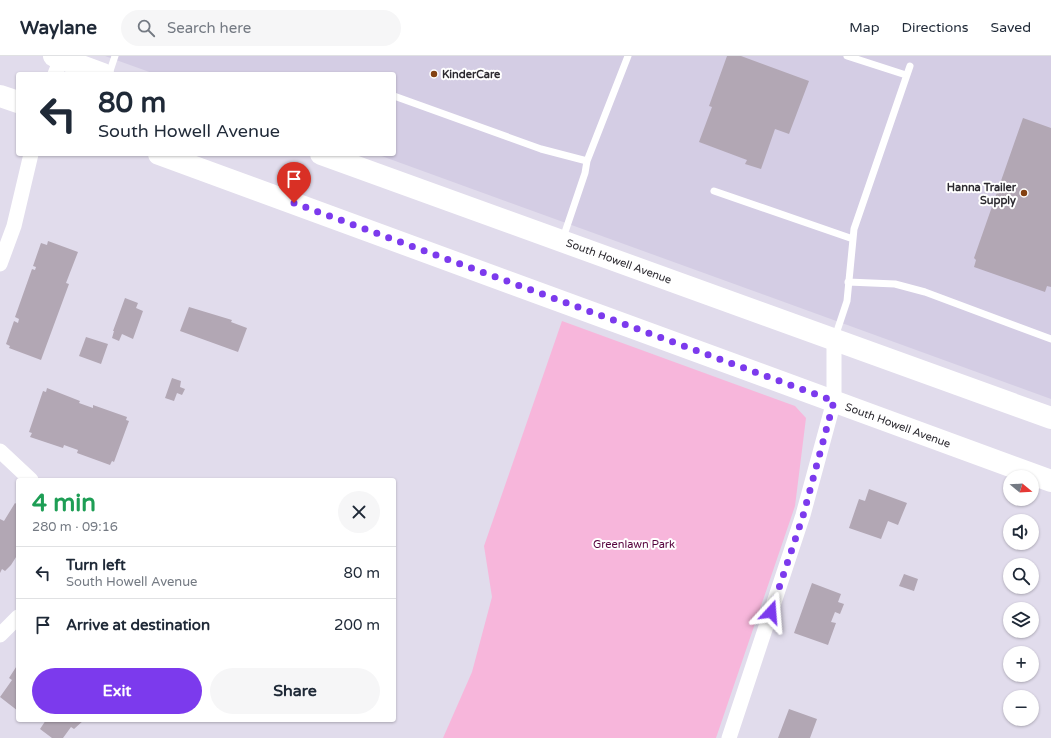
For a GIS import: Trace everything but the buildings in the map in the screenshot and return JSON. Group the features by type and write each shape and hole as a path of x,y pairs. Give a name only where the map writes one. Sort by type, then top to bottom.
{"main road":[{"path":"57,63 95,72"},
{"path":"0,96 16,101"},
{"name":"South Howell Avenue","path":"165,156 1051,481"},
{"name":"South Howell Avenue","path":"331,156 1051,418"}],"street":[{"path":"0,264 14,226 32,156"},
{"path":"729,738 803,516 834,401 834,339"},
{"path":"0,451 29,478"},
{"path":"0,634 16,619"}],"lane":[{"path":"109,72 115,56"},
{"path":"563,241 585,173 587,161 628,56"},
{"path":"847,56 906,75"},
{"path":"834,339 847,301 854,229 910,66"},
{"path":"396,97 541,149 587,161"},
{"path":"714,191 853,239"},
{"path":"848,282 895,284 925,292 1051,339"}],"shaded area":[{"path":"105,56 1051,56 1051,399 382,156 396,156 396,72 149,72"}],"green space":[{"name":"Greenlawn Park","path":"562,321 795,406 806,418 795,506 716,738 443,738 472,672 492,597 484,546"}],"place":[{"name":"KinderCare","path":"434,74"},
{"name":"Hanna Trailer Supply","path":"1024,193"}],"route":[{"path":"294,203 834,401 803,516 771,612"}]}
